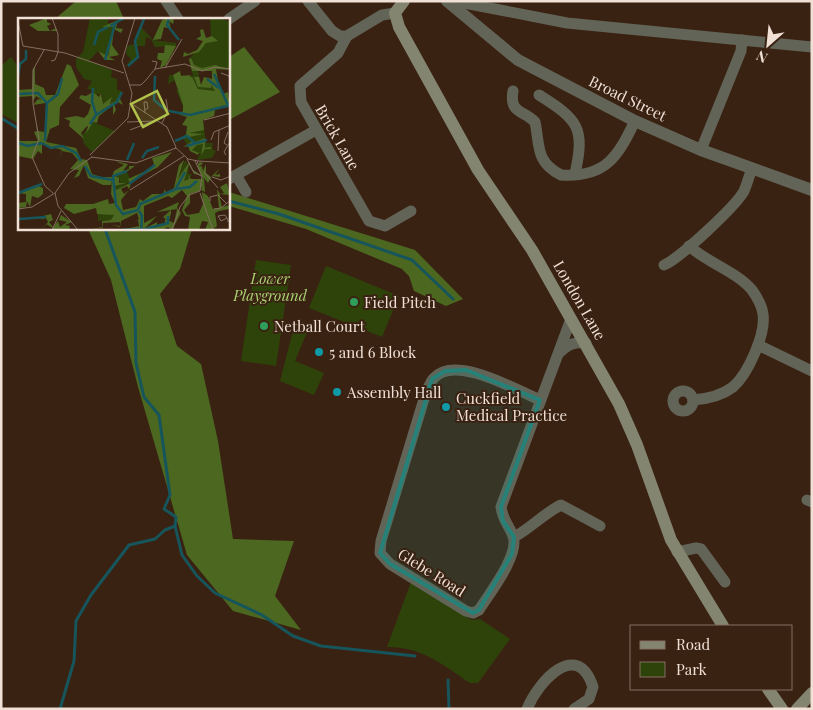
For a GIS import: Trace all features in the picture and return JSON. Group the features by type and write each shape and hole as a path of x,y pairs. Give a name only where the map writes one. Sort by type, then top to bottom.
{"main road":[{"path":"396,13 404,1"},
{"name":"London Lane","path":"396,13 400,28 478,170 532,250 619,404 637,445 677,552 722,625"},
{"path":"769,690 782,709"},
{"path":"797,709 812,693"}],"street":[{"path":"166,1 177,18"},
{"path":"230,18 255,1"},
{"path":"308,1 332,31 340,36 347,36 382,15 396,13"},
{"name":"Broad Street","path":"447,1 518,60 635,121 700,150 812,190"},
{"path":"454,1 567,22 812,47"},
{"name":"Brick Lane","path":"347,36 338,53 300,86 301,102 369,221 384,226 411,211"},
{"path":"700,150 741,50 742,40"},
{"path":"514,91 513,102 516,110 535,122 537,146 544,160 561,175 595,170 612,160 620,152 635,121"},
{"path":"539,95 565,113 578,131 581,140 574,174"},
{"path":"246,192 232,177 316,130"},
{"path":"664,265 690,246 735,203 744,191 752,169"},
{"path":"690,246 713,264 746,284 755,294 764,316 758,345 746,371 735,385 719,395 693,400"},
{"path":"572,319 501,508 503,521 514,537 529,529 545,514 561,505 600,526"},
{"path":"559,353 567,345 575,342 586,343"},
{"path":"758,345 812,371"},
{"name":"Glebe Road","path":"514,537 512,554 504,570 479,610 473,613 457,606 390,564 380,553 379,547 432,379 445,371 466,370 540,400"},
{"path":"677,552 696,548 701,549 725,582"},
{"path":"528,709 551,674 559,667 572,665 586,672 593,687 588,698 574,709"}],"highlighted area":[{"path":"466,370 540,400 501,507 503,521 514,537 512,554 479,610 473,613 390,564 380,553 424,399 432,379 445,371"}],"green space":[{"path":"76,1 116,1 124,18 56,18"},
{"path":"244,47 280,92 230,119 230,56"},
{"path":"11,57 18,67 18,123 1,114 1,66"},
{"path":"230,192 415,250 463,299 446,306 414,291 409,276 402,269 306,229 230,206"},
{"path":"88,230 192,230 180,269 160,294 177,346 201,364 218,441 233,539 294,541 275,596 301,630 233,611 187,555 138,387 111,280"},
{"name":"Lower Playground","path":"256,260 291,265 276,366 241,361"},
{"name":"Field Pitch","path":"326,266 399,296 382,337 309,308"},
{"path":"296,319 310,325 295,361 324,373 314,395 280,381"},
{"path":"411,582 472,620 480,619 510,639 478,683 470,683 421,653 387,647"}],"waterway":[{"path":"1,118 18,128"},
{"path":"230,201 279,214 412,260 453,299"},
{"path":"60,709 74,661 76,621 91,595 129,545 155,539 165,530 175,526 176,517 164,509 170,495 159,415 144,397 136,363 135,312 105,230"},
{"path":"175,526 182,555 197,576 215,593 262,615 293,636 321,646 415,656"},
{"path":"448,680 449,709"}],"place":[{"name":"Field Pitch","path":"354,302"},
{"name":"Netball Court","path":"264,326"},
{"name":"5 and 6 Block","path":"319,352"},
{"name":"Assembly Hall","path":"337,392"},
{"name":"Cuckfield Medical Practice","path":"446,407"}]}
